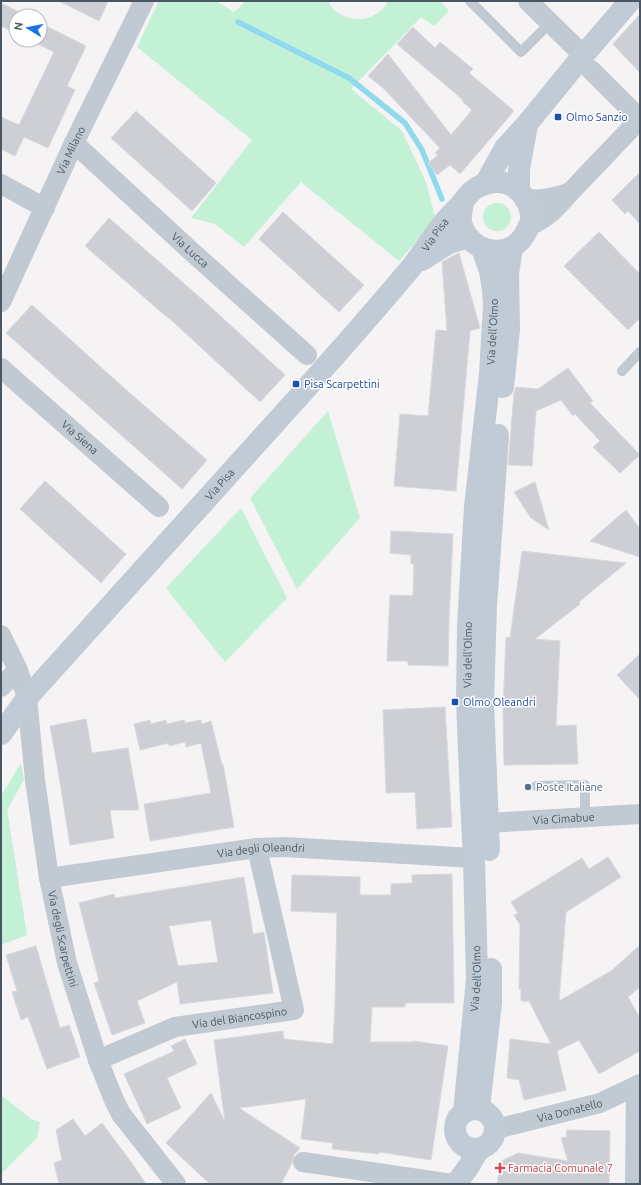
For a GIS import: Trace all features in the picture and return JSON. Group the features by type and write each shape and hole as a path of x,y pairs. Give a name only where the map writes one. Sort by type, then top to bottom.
{"street":[{"name":"Via Milano","path":"1,302 74,143 144,1"},
{"path":"528,1 640,119 549,216 529,226"},
{"path":"485,184 505,148 587,62 630,1"},
{"path":"475,243 497,251 505,250 520,242 525,235 531,219 522,195 519,169 528,124"},
{"name":"Via Lucca","path":"74,143 192,252 307,355"},
{"path":"463,202 477,187 498,182 512,186 522,195 536,200 569,193"},
{"path":"1,184 45,208"},
{"name":"Via dell'Olmo","path":"463,202 461,215 462,223 490,271 494,305 490,374 476,507 468,626 467,709 470,800 474,858 477,979 471,1110"},
{"name":"Via Pisa","path":"1,734 27,698 304,391 410,269 445,221 463,202"},
{"name":"Via Pisa","path":"410,269 440,247 458,239 475,243"},
{"name":"Via dell'Olmo","path":"471,1110 491,1003 483,702 486,606 497,449 509,329 508,274 512,247"},
{"name":"Via Siena","path":"1,368 159,507"},
{"name":"Via degli Scarpettini","path":"1,635 18,670 27,698 35,780 49,878 67,963 98,1060 114,1100 122,1114 176,1184"},
{"path":"1,687 18,670"},
{"name":"Via Cimabue","path":"487,823 640,814"},
{"name":"Via degli Oleandri","path":"49,878 257,848 284,847 474,858"},
{"name":"Via del Biancospino","path":"98,1060 175,1027 294,1010 257,848"},
{"path":"635,1184 638,1085"},
{"name":"Via Donatello","path":"496,1130 600,1103 638,1085"},
{"path":"303,1162 455,1184 469,1166 470,1146 485,1147 494,1138 496,1130 494,1119 490,1114 471,1110"},
{"name":"Via dell'Olmo","path":"470,1146 456,1137 455,1123 458,1117 471,1110"}],"lane":[{"path":"470,1 521,52 550,23"},
{"path":"622,371 640,352"},
{"path":"536,786 585,785 585,818"}],"green space":[{"path":"159,1 216,1 234,12 246,1 328,1 333,9 340,14 349,18 358,19 367,18 376,14 383,9 388,1 440,1 449,11 434,26 421,17 351,89 402,131 426,182 436,220 399,261 301,182 244,247 215,224 191,218 252,140 137,47"},
{"path":"497,203 507,207 511,217 507,227 497,231 487,227 483,217 487,207"},
{"path":"328,411 360,518 297,589 250,498"},
{"path":"241,508 287,598 225,662 166,588"},
{"path":"21,763 24,780 7,810 27,935 1,945 1,796"},
{"path":"1,1095 31,1119 40,1122 37,1138 1,1174"}],"building":[{"path":"59,1 108,1 99,21"},
{"path":"1,3 11,8 8,8 8,29 1,26"},
{"path":"640,14 640,73 613,44"},
{"path":"48,27 86,46 67,86 75,90 48,148 24,137 15,156 1,149 1,117 19,125 54,52 46,48 48,48"},
{"path":"413,27 435,48 440,42 473,69 469,73 514,111 460,174 450,165 437,175 428,163 438,155 435,153 440,148 383,88 368,76 388,54 451,135 472,110 462,101 463,100 397,44"},
{"path":"136,111 216,183 192,211 111,138"},
{"path":"640,172 640,224 628,211 625,214 612,200"},
{"path":"283,212 364,285 339,312 259,239"},
{"path":"109,218 204,301 285,375 260,402 169,318 85,246"},
{"path":"599,232 640,274 640,318 628,330 564,266"},
{"path":"459,253 480,328 470,331 456,491 394,486 400,414 428,416 436,330 447,331 442,262"},
{"path":"32,305 207,460 182,489 6,333"},
{"path":"568,368 593,401 590,403 640,455 620,473 593,447 600,441 575,414 573,416 561,400 536,411 532,466 508,465 514,393 516,387 538,389"},
{"path":"45,481 126,554 101,583 20,509"},
{"path":"535,482 549,530 531,518 514,492"},
{"path":"626,510 640,529 640,557 590,541"},
{"path":"391,531 453,534 448,666 408,665 408,661 387,661 390,595 413,596 414,564 411,564 411,555 390,553"},
{"path":"522,551 626,563 579,602 580,604 535,639 560,641 556,726 576,725 578,764 504,765 503,710 506,637 510,638"},
{"path":"640,654 640,700 617,675"},
{"path":"445,707 452,827 417,829 415,792 386,793 383,710"},
{"path":"86,719 92,753 128,748 139,810 110,810 114,838 70,845 50,726"},
{"path":"150,720 151,724 166,720 167,724 184,720 185,723 201,720 202,724 211,721 222,765 223,764 234,827 150,841 144,804 211,793 201,743 186,747 185,742 169,746 169,743 140,750 134,724"},
{"path":"608,857 621,877 566,912 559,1001 611,971 640,945 640,987 628,997 640,1018 640,1051 599,1074 579,1040 557,1051 566,1090 524,1100 519,1080 507,1078 510,1039 551,1044 529,1001 521,1001 521,989 519,989 520,925 514,915 518,913 511,902 582,858 589,869"},
{"path":"452,874 454,1003 405,1003 405,1007 372,1007 370,1042 413,1041 448,1046 431,1160 379,1152 379,1154 332,1149 333,1143 301,1139 306,1099 239,1108 300,1148 294,1155 292,1163 281,1184 210,1184 166,1143 211,1093 225,1122 214,1040 283,1031 284,1039 333,1044 337,913 291,911 292,875 360,877 360,895 391,895 391,884 412,883 412,875"},
{"path":"244,877 253,934 264,932 273,993 180,1004 177,982 137,1001 145,1023 112,1035 94,983 99,981 79,903 114,894 115,898","holes":["211,920 218,962 178,966 169,926"]},
{"path":"36,946 60,1028 69,1025 80,1057 47,1069 28,1017 21,1020 12,992 17,991 6,955"},
{"path":"185,1039 197,1064 167,1078 181,1108 147,1124 124,1074 174,1051 171,1046"},
{"path":"73,1119 85,1136 102,1123 146,1184 59,1184 54,1163 62,1160 56,1130"},
{"path":"567,1130 610,1131 609,1184 497,1184 501,1161 518,1153 568,1161 561,1138 566,1137"}],"waterway":[{"path":"238,22 349,78 405,123 422,150 442,199"}],"place":[{"name":"Olmo Sanzio","path":"558,117"},
{"name":"Pisa Scarpettini","path":"296,384"},
{"name":"Olmo Oleandri","path":"455,702"},
{"name":"Poste Italiane","path":"528,787"},
{"name":"Farmacia Comunale 7","path":"500,1168"}]}
